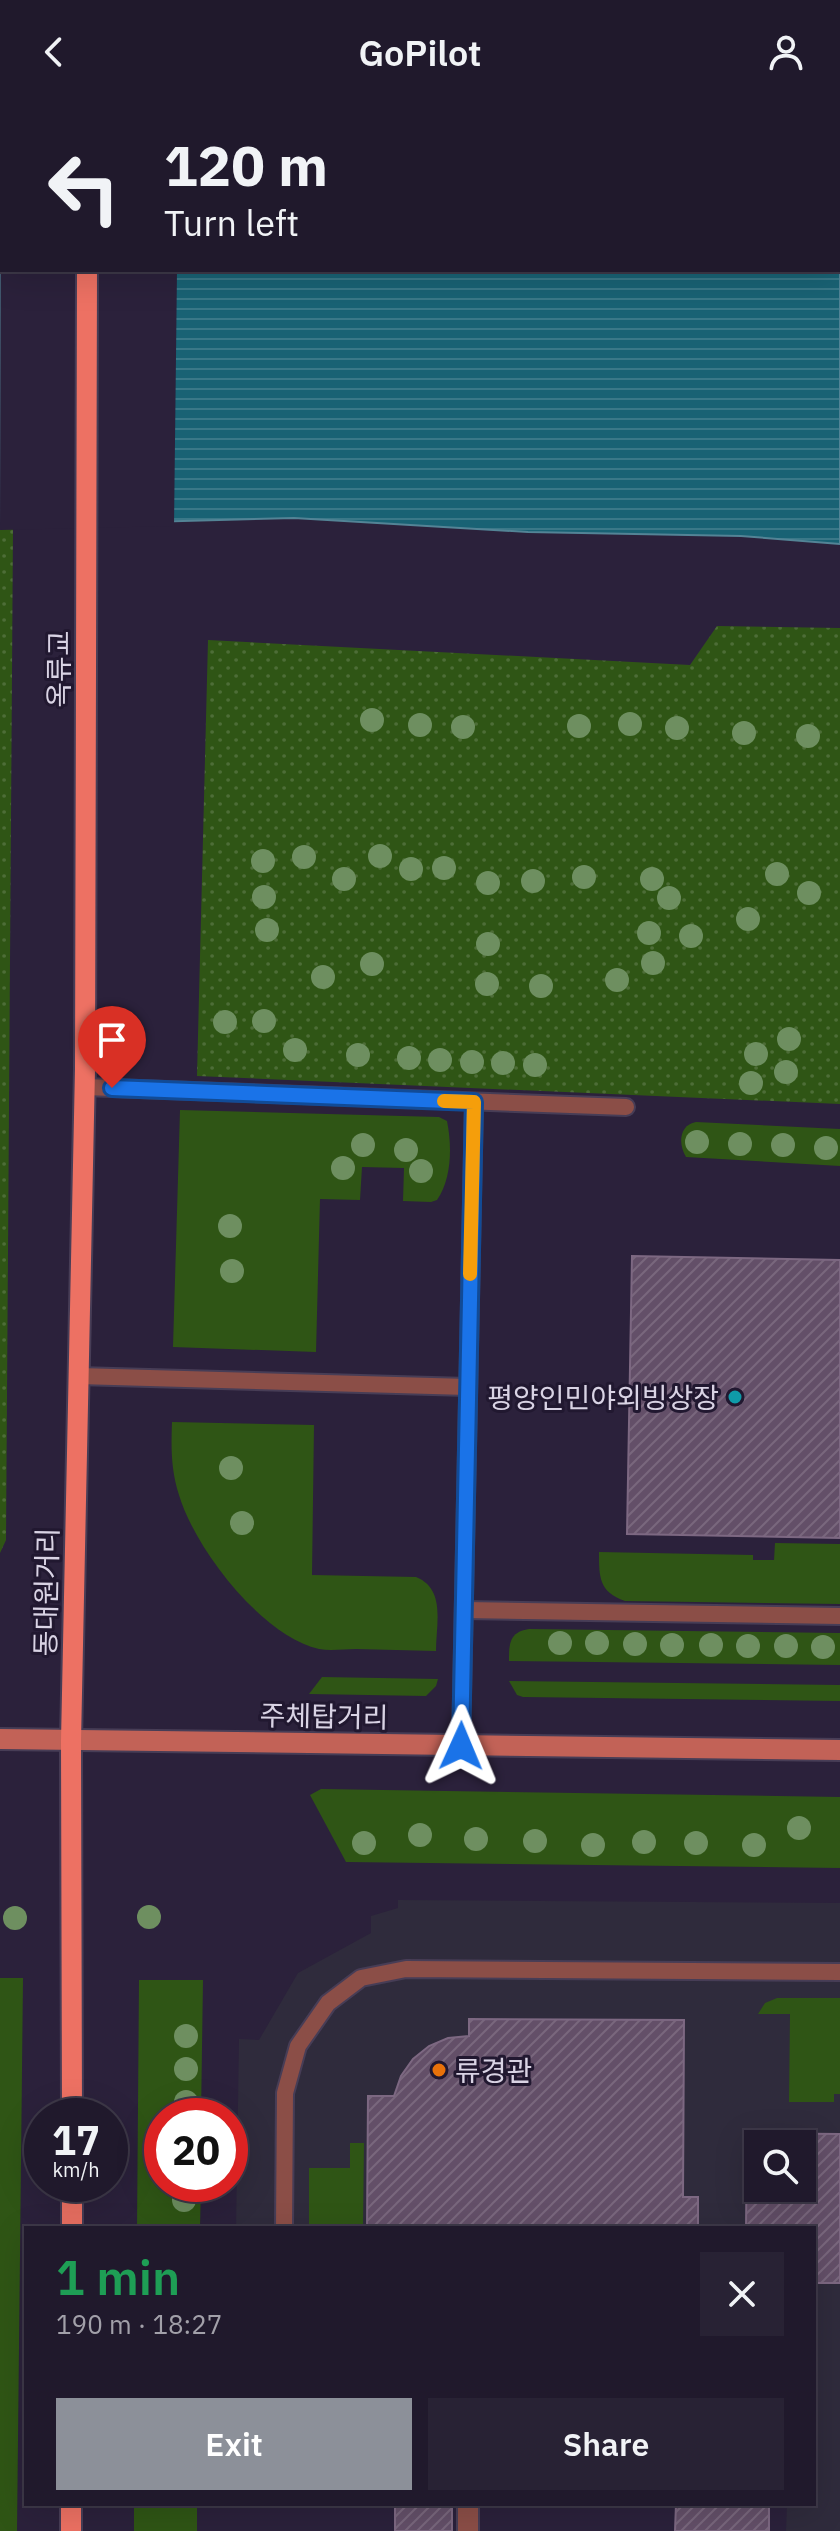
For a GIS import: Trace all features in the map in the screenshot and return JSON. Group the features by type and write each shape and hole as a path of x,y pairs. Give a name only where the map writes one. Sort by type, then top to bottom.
{"main road":[{"name":"옥류교","path":"85,1078 87,272"},
{"name":"동대원거리","path":"72,2098 71,1741 85,1078"},
{"name":"주체탑거리","path":"0,1739 840,1750"},
{"path":"72,2202 72,2226"},
{"path":"71,2506 71,2531"}],"street":[{"path":"468,2506 468,2531"}],"lane":[{"path":"85,1078 474,1102 626,1107"},
{"path":"461,1746 474,1102"},
{"path":"78,1376 468,1387"},
{"path":"464,1610 840,1616"},
{"path":"284,2226 285,2093 298,2046 328,2003 361,1978 406,1969 840,1972"}],"shaded area":[{"path":"398,1900 840,1903 840,2531 786,2531 787,2506 816,2506 816,2226 236,2226 236,2202 248,2202 248,2098 238,2098 239,2039 259,2040 298,1973 371,1933 371,1916 398,1908"}],"green space":[{"path":"0,526 13,527 6,1540 0,1553"},
{"path":"717,626 840,628 840,1104 197,1076 208,640 690,665"},
{"path":"180,1110 439,1117 447,1121 450,1162 446,1182 437,1200 403,1201 404,1168 362,1167 360,1200 320,1199 316,1352 173,1347"},
{"path":"696,1122 840,1129 840,1166 686,1157 682,1146 683,1131"},
{"path":"172,1422 314,1425 312,1575 416,1577 432,1590 436,1599 436,1651 319,1649 297,1641 254,1609 215,1564 187,1517 174,1477"},
{"path":"775,1543 840,1544 840,1604 625,1601 605,1588 600,1576 599,1552 753,1555 753,1560 774,1560"},
{"path":"529,1629 840,1633 840,1665 509,1661 514,1636"},
{"path":"322,1677 438,1679 436,1686 426,1696 309,1694"},
{"path":"509,1681 840,1685 840,1701 523,1697 517,1695"},
{"path":"321,1789 840,1797 840,1868 346,1862 310,1795"},
{"path":"0,1978 23,1978 17,2531 0,2531"},
{"path":"139,1980 203,1980 201,2098 144,2098 144,2202 201,2202 200,2226 137,2226"},
{"path":"777,1998 840,1998 840,2094 834,2094 834,2102 789,2102 790,2014 758,2014 765,2003"},
{"path":"350,2143 364,2143 363,2226 309,2226 309,2168 350,2168"},
{"path":"134,2506 197,2506 197,2531 134,2531"}],"water":[{"path":"0,272 840,272 840,544 741,536 528,532 294,518 0,526"}],"pier":[{"path":"1,272 177,272 174,526 0,530"}],"building":[{"name":"평양인민야외빙상장","path":"632,1256 840,1260 840,1538 627,1534"},
{"path":"469,2019 684,2020 683,2197 698,2197 698,2226 367,2226 368,2096 394,2096 401,2076 413,2059 429,2046 448,2038 469,2036"},
{"path":"816,2134 840,2134 840,2283 816,2283 816,2226 746,2226 746,2202 816,2202"},
{"path":"395,2506 452,2506 452,2531 395,2531"},
{"path":"676,2506 769,2506 769,2531 675,2531"}],"slow traffic":[{"path":"444,1101 474,1102 470,1274"}],"place":[{"name":"평양인민야외빙상장","path":"735,1397"},
{"name":"류경관","path":"439,2070"}],"route":[{"path":"112,1088 474,1102 461,1746"}]}
